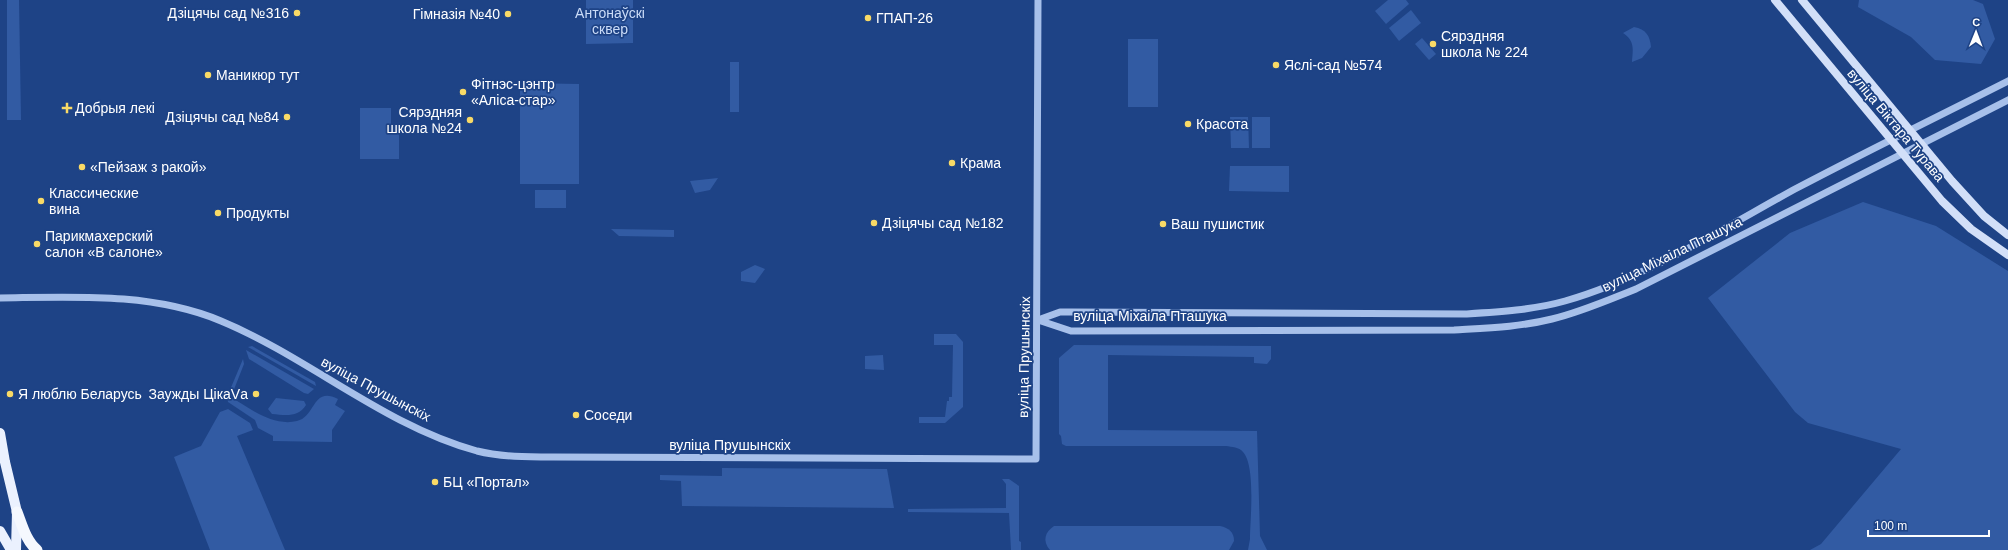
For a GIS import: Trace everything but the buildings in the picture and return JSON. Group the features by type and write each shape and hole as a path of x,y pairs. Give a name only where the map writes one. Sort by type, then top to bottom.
{"highway":[{"path":"17,512 23,530 32,546 37,550"}],"main road":[{"name":"вуліца Віктара Турава","path":"1775,0 1942,201 1970,229 2008,255"},
{"name":"вуліца Віктара Турава","path":"1802,0 1952,181 1984,216 2008,235"},
{"path":"0,433 5,462 17,512 16,550"},
{"path":"0,531 11,550"}],"street":[{"name":"вуліца Прушынскіх","path":"0,298 138,300 196,312 248,333 382,410 432,434 478,451 500,454 553,457 1036,459 1038,320 1038,0"},
{"name":"вуліца Міхаіла Пташука","path":"1038,320 1060,312 1454,315 1511,311 1546,306 1566,301 1605,287 1672,256 1910,130 2008,82"},
{"name":"вуліца Міхаіла Пташука","path":"1038,320 1059,328 1077,331 1454,330 1512,326 1551,319 1585,309 1636,289 2008,100"}],"green space":[{"path":"7,0 19,0 21,120 7,120"},
{"name":"Антонаўскі сквер","path":"586,0 633,0 633,43 586,44"},
{"path":"1388,0 1406,0 1409,4 1386,24 1375,11"},
{"path":"1859,0 1973,0 1983,4 1995,39 1981,64 1935,60 1911,37 1858,7"},
{"path":"1411,10 1421,23 1399,41 1389,28"},
{"path":"1634,27 1642,29 1647,34 1651,47 1642,58 1632,62 1633,49 1631,42 1630,39 1623,33"},
{"path":"1422,38 1436,54 1429,60 1415,44"},
{"path":"1128,39 1158,39 1158,107 1128,107"},
{"path":"730,62 739,62 739,112 730,112"},
{"path":"520,83 579,84 579,184 520,184"},
{"path":"360,108 391,108 391,127 399,127 399,159 360,159"},
{"path":"1230,117 1248,117 1249,148 1231,148"},
{"path":"1252,117 1270,117 1270,148 1252,148"},
{"path":"1230,166 1289,166 1289,192 1229,191"},
{"path":"718,178 710,190 695,193 690,181"},
{"path":"535,190 566,190 566,208 535,208"},
{"path":"1863,202 1936,226 2008,271 2008,550 1810,550 1821,544 1901,449 1808,423 1795,412 1708,298 1790,233"},
{"path":"611,229 674,230 674,237 619,236"},
{"path":"755,265 765,269 755,283 741,281 741,272"},
{"path":"934,334 956,334 963,342 963,407 945,423 919,423 919,417 945,417 947,401 949,401 949,397 952,397 953,345 934,345"},
{"path":"1074,345 1271,346 1271,359 1267,364 1254,363 1254,357 1108,355 1108,430 1257,431 1260,536 1267,550 1248,550 1250,539 1251,481 1247,459 1240,449 1226,446 1066,446 1062,444 1061,436 1059,434 1059,358"},
{"path":"252,346 315,382 316,386 248,347"},
{"path":"246,350 314,389 308,394 304,393 249,359"},
{"path":"883,355 884,370 865,369 865,356"},
{"path":"243,359 244,364 231,397 253,411 270,419 288,422 297,421 303,418 323,396 330,396 338,399 335,405 345,411 332,430 332,442 273,441 273,436 258,428 255,420 228,402 227,397"},
{"path":"276,398 304,401 306,405 295,414 272,414 268,409"},
{"path":"228,409 250,423 253,430 237,436 285,550 210,550 174,457 201,446 220,412"},
{"path":"722,468 887,469 894,508 682,506 681,481 660,480 660,475 722,476"},
{"path":"1002,479 1009,479 1019,486 1019,541 1021,542 1021,550 1011,550 1009,513 908,512 908,509 1006,508 1006,484"},
{"path":"1054,526 1220,526 1230,531 1233,535 1234,541 1229,550 1050,550 1045,540 1048,531"}],"place":[{"name":"Дзіцячы сад №316","path":"297,13"},
{"name":"Гімназія №40","path":"508,14"},
{"name":"ГПАП-26","path":"868,18"},
{"name":"Сярэдняя школа № 224","path":"1433,44"},
{"name":"Яслі-сад №574","path":"1276,65"},
{"name":"Маникюр тут","path":"208,75"},
{"name":"Фітнэс-цэнтр «Аліса-стар»","path":"463,92"},
{"name":"Добрыя лекі","path":"67,108"},
{"name":"Дзіцячы сад №84","path":"287,117"},
{"name":"Сярэдняя школа №24","path":"470,120"},
{"name":"Красота","path":"1188,124"},
{"name":"Крама","path":"952,163"},
{"name":"«Пейзаж з ракой»","path":"82,167"},
{"name":"Классические вина","path":"41,201"},
{"name":"Продукты","path":"218,213"},
{"name":"Дзіцячы сад №182","path":"874,223"},
{"name":"Ваш пушистик","path":"1163,224"},
{"name":"Парикмахерский салон «В салоне»","path":"37,244"},
{"name":"Я люблю Беларусь","path":"10,394"},
{"name":"Заужды ЦікаVа","path":"256,394"},
{"name":"Соседи","path":"576,415"},
{"name":"БЦ «Портал»","path":"435,482"}]}
